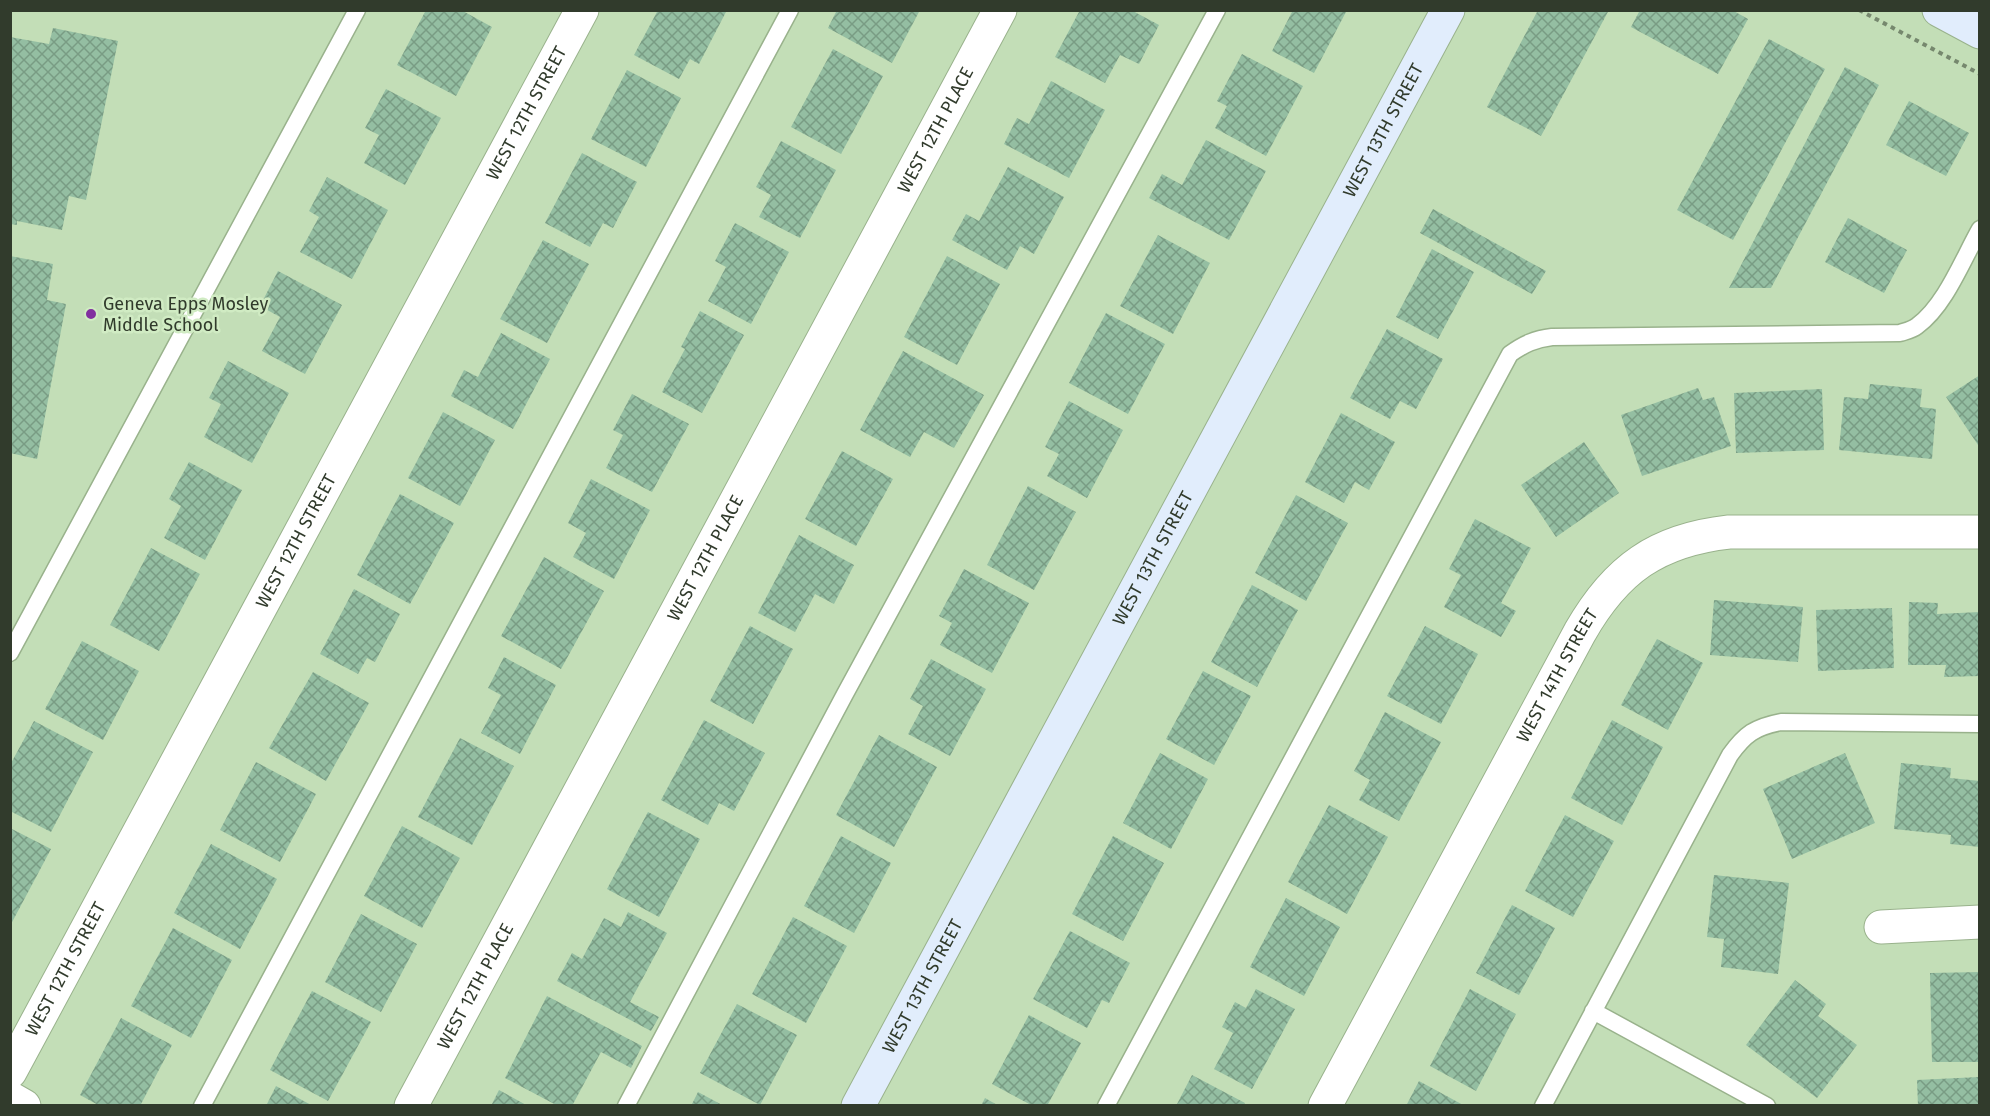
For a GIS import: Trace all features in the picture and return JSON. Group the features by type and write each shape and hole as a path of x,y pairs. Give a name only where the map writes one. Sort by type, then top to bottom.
{"street":[{"name":"WEST 12TH STREET","path":"10,1072 582,10"},
{"name":"WEST 12TH PLACE","path":"411,1106 1000,10"},
{"name":"WEST 13TH STREET","path":"858,1106 1448,10"},
{"path":"1939,10 1980,32"},
{"name":"WEST 14TH STREET","path":"1325,1106 1580,632 1594,608 1612,585 1632,567 1654,552 1678,542 1729,532 1980,532"},
{"path":"1881,927 1980,922"},
{"path":"10,1098 24,1106"}],"lane":[{"path":"10,653 357,10"},
{"path":"202,1106 790,10"},
{"path":"626,1106 845,694 1217,10"},
{"path":"1106,1106 1495,378 1510,354 1523,344 1552,337 1900,333 1915,327 1929,315 1942,298 1980,229"},
{"path":"1543,1106 1730,755 1753,730 1781,722 1980,724"},
{"path":"1593,1011 1767,1106"}],"path":[{"path":"1859,10 1980,75"}],"building":[{"path":"426,10 461,10 492,27 456,96 397,65"},
{"path":"658,10 727,10 699,64 690,59 679,79 634,55"},
{"path":"837,10 920,10 892,63 828,28"},
{"path":"1080,10 1131,10 1159,25 1139,64 1120,55 1105,83 1055,57"},
{"path":"1293,10 1347,10 1314,73 1272,51"},
{"path":"1538,10 1609,10 1541,136 1487,107"},
{"path":"1640,10 1732,10 1748,19 1718,74 1631,27"},
{"path":"53,28 118,41 86,200 69,196 62,230 17,221 17,225 10,224 10,129 12,119 10,119 10,37 49,44"},
{"path":"1769,39 1825,69 1733,240 1677,210"},
{"path":"833,49 883,76 841,154 791,127"},
{"path":"1242,54 1303,86 1266,156 1215,128 1227,106 1217,101"},
{"path":"1845,67 1879,85 1771,288 1729,288"},
{"path":"627,70 681,98 646,167 591,139"},
{"path":"1051,81 1105,110 1069,178 1004,144 1017,118 1029,124"},
{"path":"386,89 441,118 405,185 364,163 379,135 365,128"},
{"path":"1909,101 1969,133 1946,176 1886,145"},
{"path":"1206,140 1266,171 1229,240 1149,198 1162,174 1182,185"},
{"path":"781,141 836,170 800,238 759,217 771,195 756,187"},
{"path":"582,153 637,182 613,228 603,223 590,247 545,223"},
{"path":"1008,167 1064,197 1034,254 1020,246 1007,270 952,240 966,214 979,221"},
{"path":"327,177 388,210 352,279 300,252 319,217 309,211"},
{"path":"1433,209 1546,271 1532,294 1420,233"},
{"path":"1848,218 1907,250 1884,293 1825,262"},
{"path":"735,223 789,252 751,324 708,301 726,267 715,261"},
{"path":"1158,235 1210,263 1173,334 1120,306"},
{"path":"543,240 589,264 547,343 500,319"},
{"path":"1432,249 1474,272 1438,339 1396,317"},
{"path":"10,256 53,264 47,300 66,304 37,459 10,453"},
{"path":"947,256 1000,284 957,365 904,337"},
{"path":"278,271 342,305 305,374 262,351 280,317 260,306"},
{"path":"700,311 744,335 702,413 662,392 685,349 681,347"},
{"path":"1106,313 1165,344 1128,414 1069,383"},
{"path":"1387,329 1443,359 1416,409 1400,401 1390,419 1350,398"},
{"path":"501,333 550,359 513,429 451,396 464,370 478,377"},
{"path":"903,351 984,395 954,448 924,432 910,457 860,430"},
{"path":"228,361 289,393 252,463 204,437 221,404 209,398"},
{"path":"1980,375 1980,448 1946,397"},
{"path":"1870,384 1922,389 1920,407 1936,409 1932,459 1839,450 1844,397 1868,399"},
{"path":"1698,388 1703,400 1714,397 1731,446 1642,476 1621,415"},
{"path":"1822,389 1824,450 1736,453 1734,393"},
{"path":"632,394 689,424 652,492 606,468 623,435 613,430"},
{"path":"1069,401 1123,430 1087,498 1047,476 1059,454 1045,447"},
{"path":"443,412 495,440 460,506 408,478"},
{"path":"1341,413 1395,442 1369,490 1355,482 1344,503 1305,482"},
{"path":"1584,442 1619,493 1556,537 1521,485"},
{"path":"842,451 893,479 856,546 805,519"},
{"path":"189,462 242,490 205,560 164,538 181,506 169,499"},
{"path":"591,479 650,510 614,579 573,557 586,533 568,523"},
{"path":"1028,486 1076,512 1034,590 987,565"},
{"path":"400,494 454,523 410,604 357,575"},
{"path":"1296,495 1348,523 1306,601 1255,573"},
{"path":"1475,519 1531,548 1501,603 1516,611 1501,637 1444,607 1461,575 1449,569"},
{"path":"799,535 854,565 834,604 815,594 795,632 758,613"},
{"path":"151,548 200,574 159,651 110,625"},
{"path":"544,557 604,591 561,669 501,636"},
{"path":"964,569 1029,603 992,673 940,645 952,623 939,616"},
{"path":"1252,585 1298,610 1257,687 1211,662"},
{"path":"354,589 400,614 375,662 367,658 358,674 320,654"},
{"path":"1714,600 1803,607 1798,662 1710,655"},
{"path":"1909,602 1938,603 1937,614 1980,612 1980,676 1944,677 1946,665 1908,665"},
{"path":"1892,608 1894,668 1818,671 1816,610"},
{"path":"750,626 793,649 753,724 710,701"},
{"path":"1425,626 1478,654 1441,724 1387,696"},
{"path":"1657,639 1703,663 1668,730 1621,705"},
{"path":"82,641 139,671 103,740 45,709"},
{"path":"504,657 556,685 520,754 481,733 501,695 488,688"},
{"path":"931,659 986,689 950,756 908,734 923,706 910,699"},
{"path":"1203,671 1251,696 1214,765 1166,739"},
{"path":"313,672 369,703 326,781 269,748"},
{"path":"1385,712 1441,742 1399,821 1359,800 1370,780 1354,771"},
{"path":"704,720 765,753 734,811 719,803 708,825 661,800"},
{"path":"1612,720 1663,747 1622,825 1571,798"},
{"path":"34,721 93,752 51,832 10,811 10,765"},
{"path":"879,735 937,767 894,847 836,815"},
{"path":"460,738 514,766 472,845 418,817"},
{"path":"1160,753 1208,779 1171,849 1123,823"},
{"path":"1845,753 1875,823 1792,859 1763,789"},
{"path":"256,762 316,794 280,862 220,830"},
{"path":"1901,763 1951,768 1950,778 1980,781 1980,847 1950,844 1951,835 1894,829"},
{"path":"1329,805 1388,837 1347,914 1288,882"},
{"path":"648,812 700,839 659,917 607,889"},
{"path":"1565,815 1614,841 1573,917 1525,891"},
{"path":"402,826 460,858 422,928 364,896"},
{"path":"10,828 51,849 10,926"},
{"path":"841,836 891,863 854,933 804,906"},
{"path":"1113,836 1164,863 1123,941 1072,914"},
{"path":"211,844 277,879 240,949 174,913"},
{"path":"1714,875 1789,883 1778,974 1721,967 1724,939 1707,937"},
{"path":"1286,898 1340,927 1304,996 1250,967"},
{"path":"1512,905 1555,928 1519,995 1476,973"},
{"path":"628,912 667,933 630,1002 659,1017 651,1031 557,981 572,953 582,959 604,918 621,927"},
{"path":"361,914 417,944 381,1012 325,982"},
{"path":"793,917 847,946 806,1023 752,994"},
{"path":"173,928 232,960 191,1038 131,1006"},
{"path":"1070,931 1130,963 1109,1003 1102,1000 1087,1028 1033,999"},
{"path":"1980,972 1980,1062 1932,1062 1930,973"},
{"path":"1795,980 1826,1004 1818,1016 1857,1045 1817,1098 1746,1045"},
{"path":"1256,989 1295,1009 1252,1089 1214,1069 1233,1033 1222,1027 1235,1002 1246,1008"},
{"path":"1470,989 1516,1014 1476,1091 1430,1066"},
{"path":"312,991 371,1022 328,1101 270,1070"},
{"path":"547,996 642,1046 631,1068 601,1052 572,1106 558,1106 505,1078"},
{"path":"737,1004 797,1035 760,1105 700,1073"},
{"path":"1029,1015 1081,1043 1047,1106 1033,1106 992,1084"},
{"path":"121,1018 172,1045 140,1106 100,1106 80,1095"},
{"path":"1192,1075 1245,1103 1244,1106 1176,1106"},
{"path":"1979,1077 1980,1106 1918,1106 1917,1080"},
{"path":"1419,1081 1465,1106 1406,1106"},
{"path":"276,1086 313,1106 266,1106"},
{"path":"499,1090 528,1106 491,1106"},
{"path":"698,1092 724,1106 691,1106"},
{"path":"985,1098 999,1106 981,1106"}],"place":[{"name":"Geneva Epps Mosley Middle School","path":"91,314"}]}
